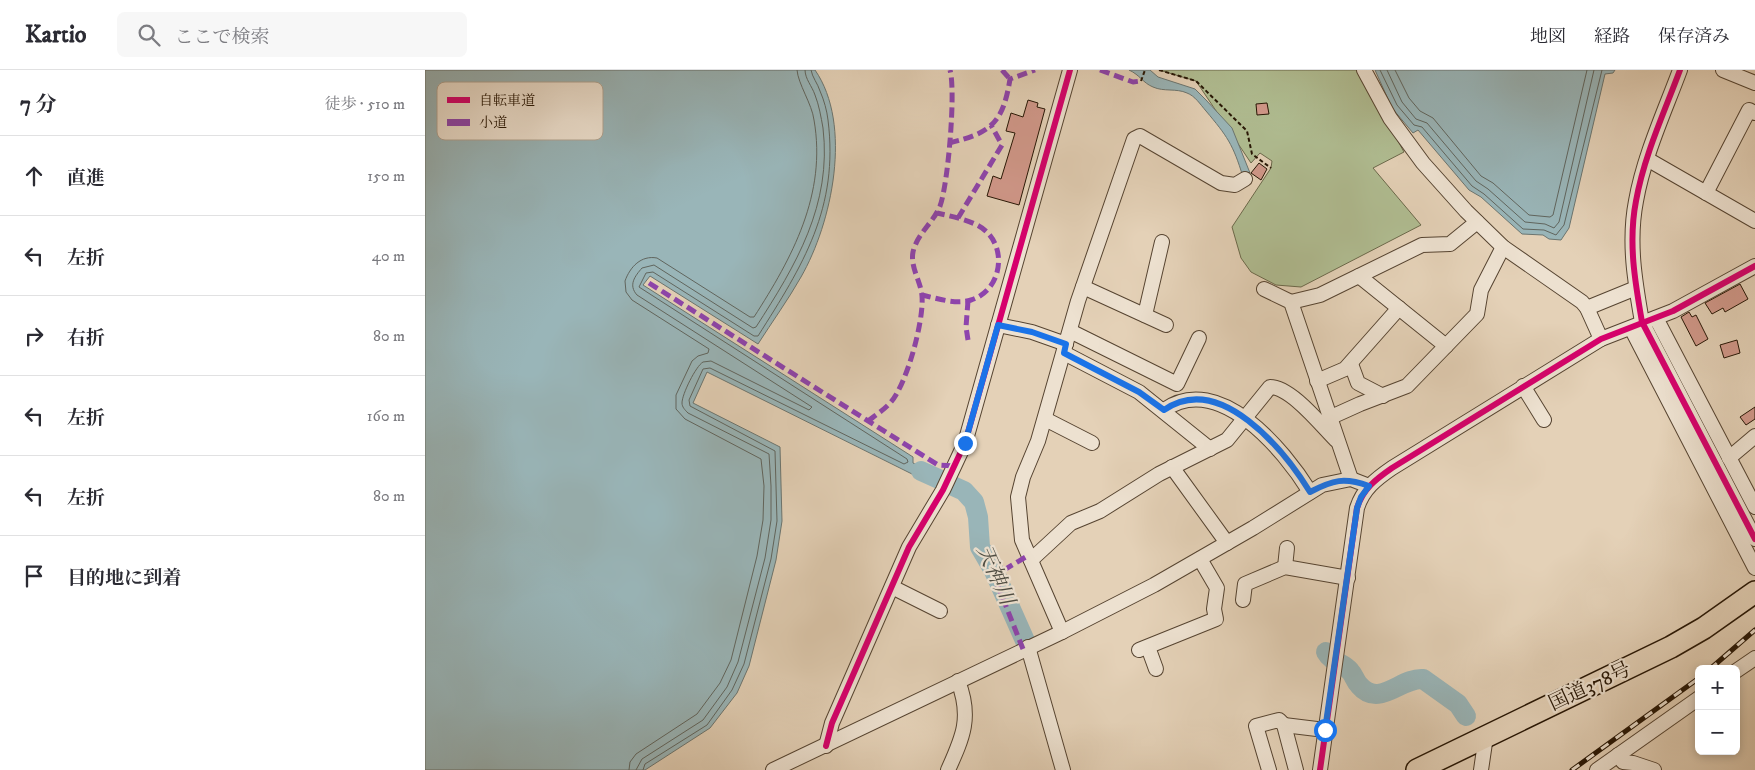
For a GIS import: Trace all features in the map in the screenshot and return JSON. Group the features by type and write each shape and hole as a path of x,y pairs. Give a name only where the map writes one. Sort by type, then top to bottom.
{"highway":[{"name":"国道378号","path":"1417,770 1630,669 1704,628 1755,592"}],"street":[{"path":"826,746 832,723 909,547 943,490 965,443 1070,70"},
{"path":"1364,70 1390,118 1423,163 1477,222 1503,247 1587,308 1601,339"},
{"path":"1680,70 1647,160 1635,201 1632,259 1636,288 1637,325 1755,568"},
{"path":"1723,70 1755,83"},
{"path":"1706,193 1749,110 1755,113"},
{"path":"1062,632 1022,540 1018,497 1023,477 1045,420 1083,286 1134,139 1140,136 1221,183 1235,185 1245,178"},
{"path":"1647,160 1755,221"},
{"path":"1264,289 1291,302 1320,295 1422,245 1450,244 1477,222"},
{"path":"1145,315 1162,242"},
{"path":"1329,418 1407,386 1477,314 1481,290 1503,247"},
{"path":"1320,770 1357,508 1361,497 1369,486 1392,468 1601,339 1673,311 1755,266"},
{"path":"1359,276 1446,346"},
{"path":"1083,286 1165,325"},
{"path":"1587,308 1636,288"},
{"path":"1291,302 1336,440 1351,479"},
{"path":"1317,381 1345,370 1399,308"},
{"path":"1656,318 1755,507"},
{"path":"998,325 1032,332 1139,392 1211,449"},
{"path":"1637,325 1688,411 1755,540"},
{"path":"1070,331 1177,384 1199,338"},
{"path":"1351,364 1358,383 1383,396"},
{"path":"1523,386 1544,420"},
{"path":"1031,560 1071,523 1100,511 1172,467 1227,440 1270,387 1277,387 1288,392 1336,440"},
{"path":"1164,410 1173,404 1189,400 1209,401 1224,406 1246,418 1295,469 1310,492"},
{"path":"1045,420 1092,443"},
{"path":"1729,458 1755,436"},
{"path":"1172,467 1227,543"},
{"path":"773,770 826,746 1028,646 1062,632 1200,559 1310,492 1335,481 1351,479 1369,486"},
{"path":"1285,567 1287,548"},
{"path":"1156,669 1143,648 1216,619 1214,610 1217,588 1200,559"},
{"path":"1243,600 1245,584 1285,567 1348,578"},
{"path":"892,587 940,612"},
{"path":"1028,646 1063,770"},
{"path":"1740,669 1755,658"},
{"path":"948,770 963,735 966,717 965,699 958,681"},
{"path":"1597,770 1621,762 1695,701"},
{"path":"1269,770 1256,726 1279,720 1284,725 1296,770"},
{"path":"1284,725 1325,730"},
{"path":"1481,770 1486,736"},
{"path":"1621,762 1633,763 1654,770"}],"path":[{"path":"1141,81 1145,70"},
{"path":"1159,70 1196,81 1247,131 1252,154 1271,168"}],"green space":[{"path":"1159,70 1359,70 1404,152 1373,168 1421,225 1301,287 1276,285 1251,272 1241,258 1232,227 1271,168 1272,161 1260,153 1251,163 1196,81"}],"water":[{"path":"425,70 815,70 827,92 833,118 835,145 834,174 829,202 822,230 801,277 758,344 650,276 643,285 913,457 913,463 923,468 918,477 707,372 693,403 780,447 782,521 776,560 749,666 737,693 710,728 645,770 425,770"},
{"path":"1129,70 1150,70 1158,77 1195,89 1232,128 1250,173 1243,177 1229,141 1195,98 1183,92 1153,87"},
{"path":"1375,70 1615,70 1613,73 1605,74 1569,228 1561,240 1549,239 1543,235 1522,234 1481,197 1469,190 1418,130 1413,133 1392,108"}],"building":[{"path":"1028,100 1038,103 1037,107 1045,109 1019,205 987,196 993,176 1001,179 1015,133 1006,131 1011,113 1023,117"},
{"path":"1267,103 1269,114 1257,115 1256,104"},
{"path":"1259,163 1267,169 1261,180 1251,173"},
{"path":"1740,284 1748,299 1725,312 1723,308 1712,314 1705,303"},
{"path":"1689,312 1692,317 1696,315 1708,339 1696,346 1681,317"},
{"path":"1737,340 1740,353 1724,358 1720,345"},
{"path":"1755,407 1755,419 1746,425 1740,417"}],"waterway":[{"name":"天神川","path":"921,471 941,480"},
{"name":"天神川","path":"953,486 964,491 974,502 978,517 980,547 994,571 1026,643"},
{"path":"1326,652 1328,656 1347,668 1367,692 1374,694 1382,693 1407,682 1423,679 1458,704 1466,716"}],"railway":[{"path":"1715,665 1755,630"},
{"path":"1572,770 1695,681"}],"marked path":[{"path":"868,421 889,405 897,393 908,367 917,336 922,296 912,258 915,246 937,212 943,195 952,117 952,81 950,70"},
{"path":"1002,70 1010,79"},
{"path":"949,143 975,135 993,124 1003,106 1010,79 1035,70"},
{"path":"1100,70 1133,82 1141,81"},
{"path":"958,218 1002,145 991,125"},
{"path":"921,295 959,302 971,300 982,295 996,276 998,253 994,242 987,232 972,223 937,213"},
{"path":"649,283 938,465 955,466"},
{"path":"968,301 966,327 968,340"},
{"path":"1023,649 994,576 1029,555"}],"cycle path":[{"path":"826,746 832,723 909,547 943,490 965,443 1070,70"},
{"path":"1680,70 1649,151 1636,201 1633,262 1637,292 1642,322 1755,539"},
{"path":"1320,770 1357,508 1366,490 1375,480 1392,468 1601,339 1673,311 1755,266"}],"route":[{"path":"965,443 998,325 1032,332 1066,344 1064,353 1139,392 1164,410 1173,404 1189,400 1209,401 1224,406 1251,422 1295,469 1310,492 1322,485 1351,479 1369,486 1361,497 1357,508 1325,730"}]}
